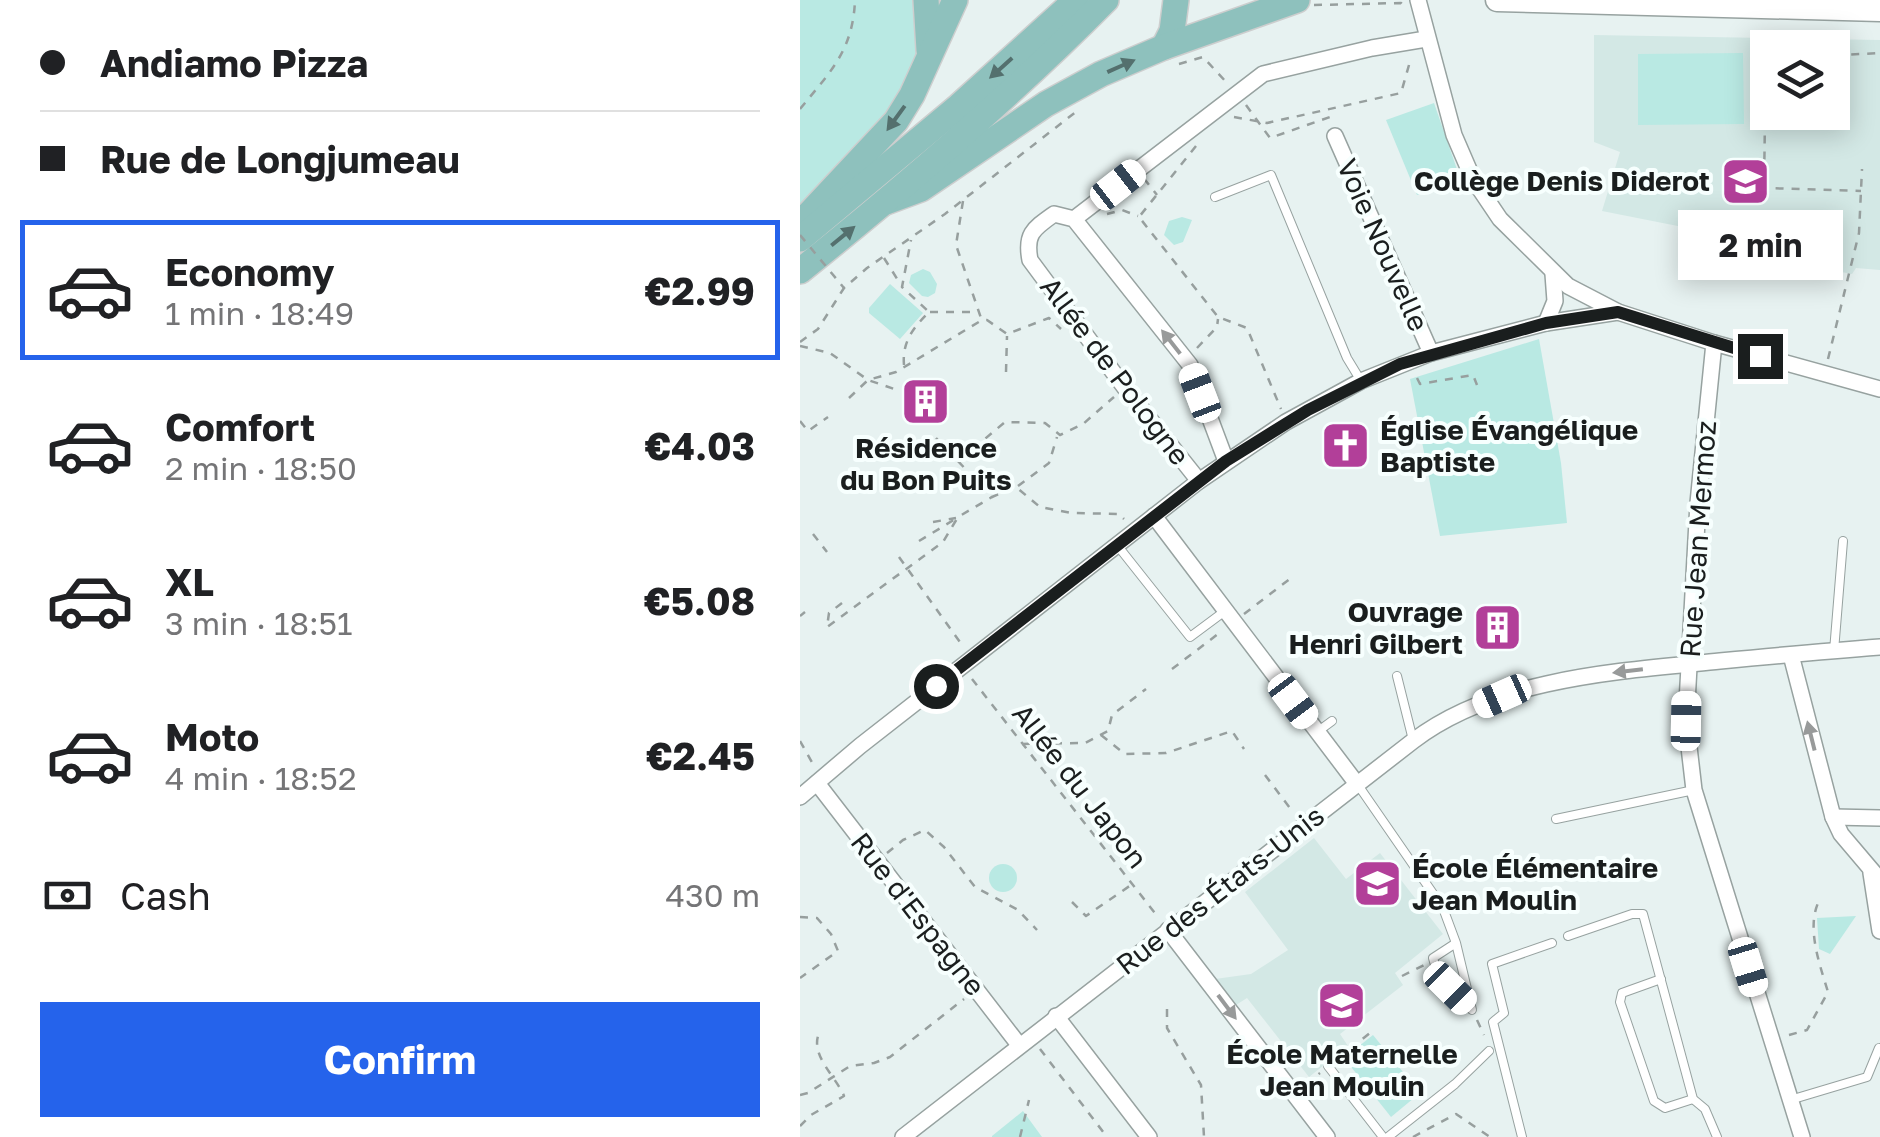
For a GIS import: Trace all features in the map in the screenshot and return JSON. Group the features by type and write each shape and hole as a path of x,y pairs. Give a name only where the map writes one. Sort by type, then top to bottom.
{"main road":[{"path":"926,0 930,58"},
{"path":"800,222 896,122 955,0"},
{"path":"1170,56 1176,0"},
{"path":"1497,0 1849,10 1880,7"},
{"path":"886,202 921,189 1046,104 1302,3"},
{"path":"800,271 886,202 1038,67 1087,4"},
{"path":"800,237 1087,4"}],"street":[{"path":"1418,0 1419,39 1474,179 1500,219 1553,274 1585,297 1618,312 1880,389"},
{"path":"1226,461 1190,365 1074,219 1256,78 1419,39"},
{"name":"Voie Nouvelle","path":"1335,136 1432,353"},
{"name":"Allée de Pologne","path":"1074,219 1054,214 1030,231 1030,260 1199,481"},
{"path":"1546,323 1555,301 1553,274"},
{"path":"1546,323 1585,297"},
{"path":"800,796 1199,481 1286,422 1360,381 1432,353 1546,323 1618,312"},
{"name":"Rue Jean Mermoz","path":"1714,343 1698,502 1686,721 1694,790 1802,1137"},
{"path":"1154,516 1357,784"},
{"name":"Rue des États-Unis","path":"903,1137 1416,738 1489,702 1530,688 1609,673 1872,647"},
{"path":"1791,655 1833,817 1841,834 1876,876 1880,931"},
{"name":"Rue d'Espagne","path":"818,782 976,989 1024,1040"},
{"path":"1833,817 1880,818"},
{"path":"1168,930 1328,1137"},
{"path":"1056,1016 1149,1137"}],"lane":[{"path":"1214,197 1271,175 1360,381"},
{"path":"1834,651 1843,541"},
{"path":"1118,545 1190,637 1229,616"},
{"path":"1397,676 1416,738"},
{"path":"1317,732 1332,721"},
{"path":"1357,784 1444,908 1472,1010"},
{"path":"1556,820 1694,790"},
{"path":"1568,936 1632,914 1643,914 1693,1099 1705,1109 1717,1137"},
{"path":"1456,943 1433,958 1438,975 1472,1010"},
{"path":"1522,1137 1493,1022 1504,1013 1492,964 1552,943"},
{"path":"1661,979 1622,993 1620,1002 1654,1101 1665,1108 1693,1099"},
{"path":"1790,1100 1867,1076 1878,1048"},
{"path":"1328,1066 1386,1137 1455,1084 1489,1051"}],"path":[{"path":"800,109 844,52 854,24 855,0"},
{"path":"1302,3 1401,3 1408,15"},
{"path":"1214,112 1259,123 1401,93 1419,39"},
{"path":"1850,52 1880,53"},
{"path":"1170,56 1203,57 1270,138 1330,117"},
{"path":"800,344 818,329 844,288 882,256 1085,105"},
{"path":"1765,130 1764,188 1861,191"},
{"path":"1139,217 1201,140"},
{"path":"1134,166 1157,196"},
{"path":"1822,373 1832,348 1859,233 1862,169"},
{"path":"963,198 956,245 982,320 1007,334"},
{"path":"1098,216 1122,210 1139,217 1218,317 1247,328 1286,422"},
{"path":"800,237 844,288"},
{"path":"902,286 911,237"},
{"path":"882,256 902,286 929,312 979,312"},
{"path":"904,367 902,348 929,312"},
{"path":"1184,358 1217,327 1218,317"},
{"path":"1007,334 1049,318 1061,329"},
{"path":"849,398 868,380 904,367 982,320"},
{"path":"1006,372 1007,334"},
{"path":"800,344 830,353 868,380 900,392"},
{"path":"1468,367 1478,385"},
{"path":"1416,376 1420,384 1470,375"},
{"path":"919,542 992,496 1016,487 1049,463 1054,440 1060,434 1082,424 1125,388"},
{"path":"800,421 808,431 828,417"},
{"path":"960,460 1005,422 1045,423 1060,434"},
{"path":"936,438 992,496"},
{"path":"1016,487 1040,507 1071,513 1119,514 1137,530"},
{"path":"933,522 958,517"},
{"path":"819,633 942,542 958,517"},
{"path":"814,534 827,552"},
{"name":"Allée du Japon","path":"899,557 1022,744 1168,930"},
{"path":"1172,669 1229,616 1291,578"},
{"path":"828,626 829,613 842,602"},
{"path":"800,616 805,612"},
{"path":"1022,744 1085,744 1108,731 1112,715 1146,689"},
{"path":"1100,735 1125,754 1166,753 1232,732 1244,748"},
{"path":"800,741 818,782"},
{"path":"800,752 810,760"},
{"path":"1264,775 1303,826"},
{"path":"878,860 903,840 925,830 944,847 974,887 998,896 1038,930"},
{"path":"1072,902 1086,916 1132,884"},
{"path":"1770,1040 1807,1030 1828,992 1816,954 1815,916 1820,899"},
{"path":"800,917 816,918 831,934 838,951 800,978"},
{"path":"1402,976 1433,958"},
{"path":"800,1094 808,1093 850,1066 874,1064 890,1056 976,989"},
{"path":"1167,1009 1166,1028 1201,1085 1204,1137"},
{"path":"1472,1010 1489,1051"},
{"path":"800,1126 844,1096 822,1060 816,1043 818,1036"},
{"path":"1024,1040 1107,1137"},
{"path":"1020,1137 1029,1100"},
{"path":"1413,1137 1456,1114 1490,1137"}],"shaded area":[{"path":"800,0 917,0 918,34 909,77 885,118 800,206"},
{"name":"Collège Denis Diderot","path":"1594,35 1750,38 1750,130 1850,130 1850,39 1880,40 1880,270 1856,268 1852,274 1831,270 1831,266 1728,244 1713,233 1602,211 1620,152 1594,142"},
{"path":"1743,53 1744,124 1638,125 1638,54"},
{"path":"1434,103 1460,178 1417,195 1386,120"},
{"path":"1182,217 1192,220 1183,242 1174,245 1164,235 1169,221"},
{"path":"923,269 930,272 937,284 935,293 928,297 909,283 911,275"},
{"path":"890,284 923,313 900,339 869,313"},
{"path":"1539,339 1561,463 1567,523 1440,536 1410,379"},
{"path":"1314,838 1346,879 1380,853 1443,934 1395,973 1403,985 1340,1034 1348,1046 1309,1077 1247,998 1236,1005 1215,979 1251,974 1288,950 1245,892"},
{"path":"1003,864 1013,868 1017,878 1013,888 1003,892 993,888 989,878 993,868"},
{"path":"1856,916 1830,954 1819,949 1817,918"},
{"path":"1373,1035 1420,1093 1391,1117 1344,1058"},
{"path":"1023,1111 1042,1137 992,1137 992,1136"}],"place":[{"name":"Collège Denis Diderot","path":"1745,181"},
{"name":"Résidence du Bon Puits","path":"926,401"},
{"name":"Église Évangélique Baptiste","path":"1345,446"},
{"name":"Ouvrage Henri Gilbert","path":"1498,628"},
{"name":"École Élémentaire Jean Moulin","path":"1377,884"},
{"name":"École Maternelle Jean Moulin","path":"1342,1006"}],"route":[{"path":"936,686 1226,461 1286,422 1400,364 1546,323 1618,312 1760,356"}]}
